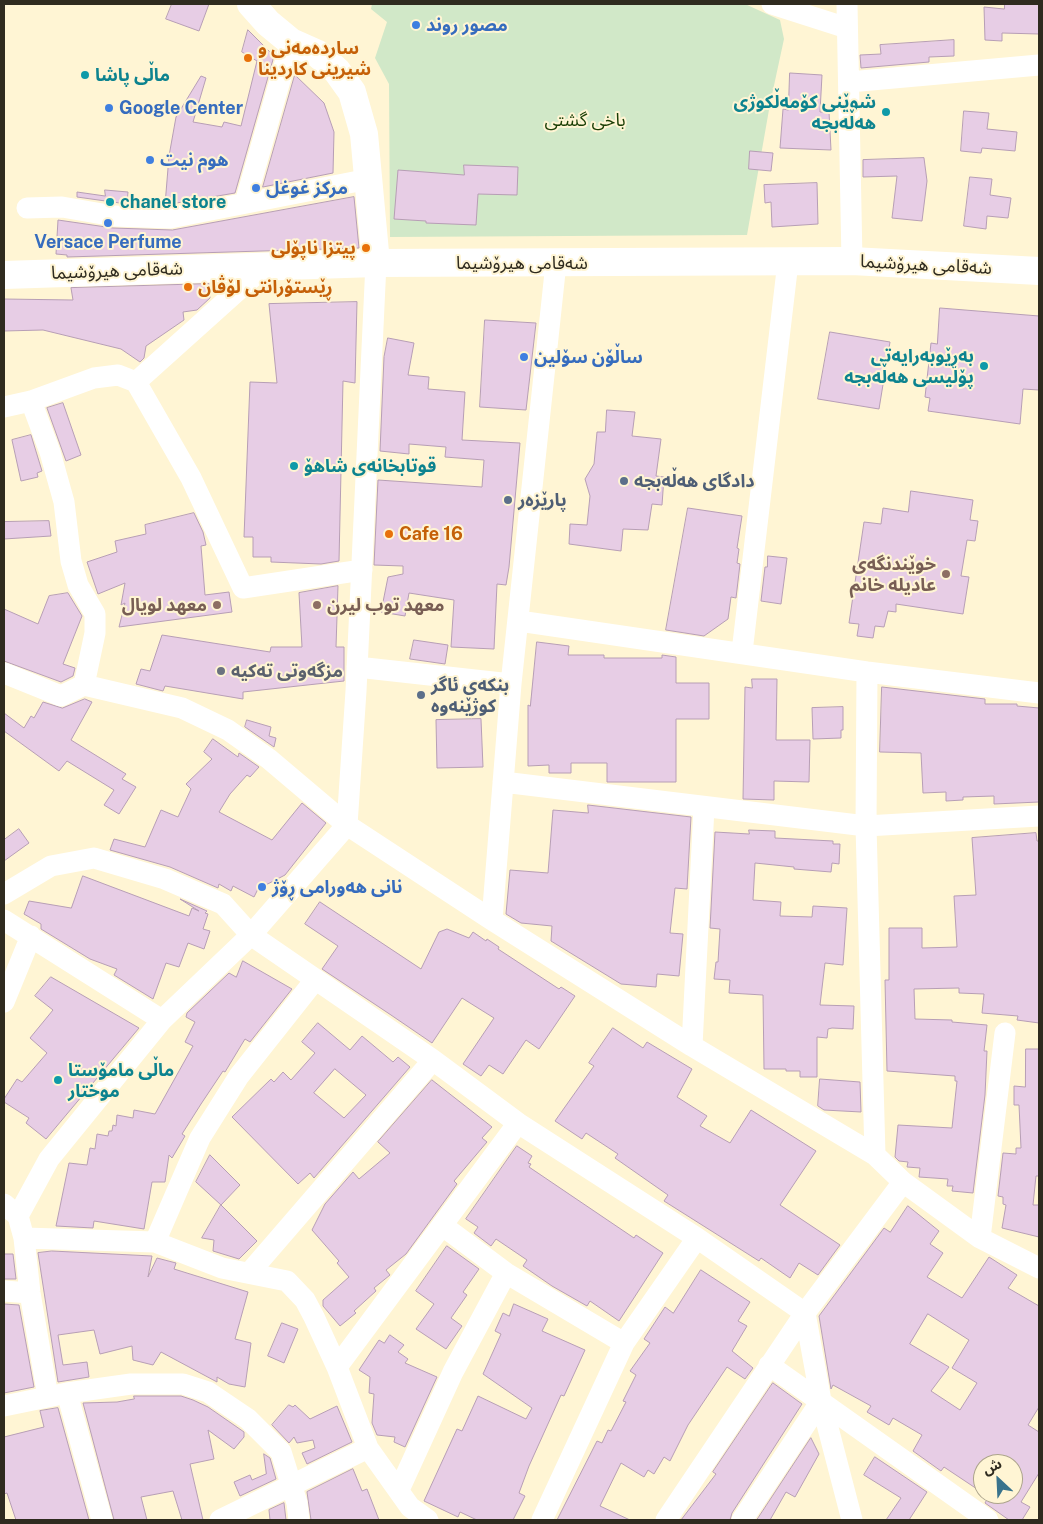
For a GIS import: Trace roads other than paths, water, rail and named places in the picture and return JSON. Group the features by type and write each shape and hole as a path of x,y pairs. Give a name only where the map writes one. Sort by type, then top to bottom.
{"main road":[{"path":"251,4 268,23 291,42 318,54 337,71 352,92 364,134 376,263"},
{"name":"شەقامی هیرۆشیما","path":"4,275 376,263 852,262 1039,271"}],"street":[{"path":"772,4 847,28"},
{"path":"847,4 852,262"},
{"path":"246,203 291,42"},
{"path":"849,82 1039,65"},
{"path":"27,208 62,207 114,216 170,218 369,179"},
{"path":"742,652 788,262"},
{"path":"102,1520 58,1395 30,1293 24,1238 11,1210 49,1159 162,1020 251,935 347,825 357,667 376,263"},
{"path":"492,920 511,684 556,263"},
{"path":"136,382 264,267"},
{"path":"4,407 31,401 94,378 118,375 136,382 191,478 243,588 362,570"},
{"path":"31,401 50,452 64,502 71,561 78,585 95,614 96,633 84,685"},
{"path":"519,621 742,652 867,672 1039,693"},
{"path":"357,667 511,684"},
{"path":"867,672 866,826 874,1155"},
{"path":"4,673 60,696 84,685 182,708 228,730 269,759 347,825 492,920 692,1046 874,1155 903,1182 980,1238 1039,1268"},
{"path":"502,782 866,826 1039,816"},
{"path":"692,1046 704,807"},
{"path":"4,894 51,866 94,858 164,878 223,904 251,935 433,1060 518,1124 697,1238 805,1313 821,1401 852,1520"},
{"path":"4,920 162,1020"},
{"path":"4,1002 31,936"},
{"path":"155,1242 200,1138 240,1076 315,980"},
{"path":"980,1238 1005,1033"},
{"path":"250,1272 433,1060"},
{"path":"337,1367 518,1124"},
{"path":"666,1520 805,1313 903,1182"},
{"path":"443,1226 506,1273 624,1343"},
{"path":"24,1238 155,1242 222,1268 250,1272 287,1281 305,1300 337,1367 368,1448 410,1506 428,1520"},
{"path":"542,1520 624,1343 697,1238"},
{"path":"399,1490 453,1372 506,1273"},
{"path":"4,1291 30,1293"},
{"path":"769,1366 988,1520"},
{"path":"4,1406 58,1395 130,1384 183,1384 208,1392 248,1419 281,1452 298,1503 299,1520"},
{"path":"742,1520 821,1401"},
{"path":"220,1520 368,1448"}],"place":[{"name":"مصور روند","path":"416,25"},
{"name":"ساردەمەنی و شیرینی کاردینا","path":"248,58"},
{"name":"ماڵی پاشا","path":"85,75"},
{"name":"Google Center","path":"109,108"},
{"name":"شوێنی کۆمەڵکوژی هەڵەبجە","path":"886,112"},
{"name":"هوم نيت","path":"150,160"},
{"name":"مركز غوغل","path":"256,188"},
{"name":"chanel store","path":"110,202"},
{"name":"Versace Perfume","path":"108,223"},
{"name":"پیتزا ناپۆلی","path":"366,248"},
{"name":"ڕێستۆرانتی لۆڤان","path":"188,287"},
{"name":"ساڵۆن سۆلین","path":"524,357"},
{"name":"بەڕێوبەرایەتی پۆلیسی هەڵەبجە","path":"984,366"},
{"name":"قوتابخانەی شاهۆ","path":"294,466"},
{"name":"دادگای هەڵەبجە","path":"624,481"},
{"name":"پارێزەر","path":"508,500"},
{"name":"Cafe 16","path":"389,534"},
{"name":"خوێندنگەی عادیلە خانم","path":"946,574"},
{"name":"معهد لويال","path":"217,605"},
{"name":"معهد توب ليرن","path":"317,605"},
{"name":"مزگەوتی تەکیە","path":"221,671"},
{"name":"بنکەی ئاگر کوژێنەوە","path":"421,695"},
{"name":"نانی هەورامی ڕۆژ","path":"262,887"},
{"name":"ماڵى مامۆستا موختار","path":"58,1080"}],"park label":[{"name":"باخی گشتی","path":"585,120"}]}
